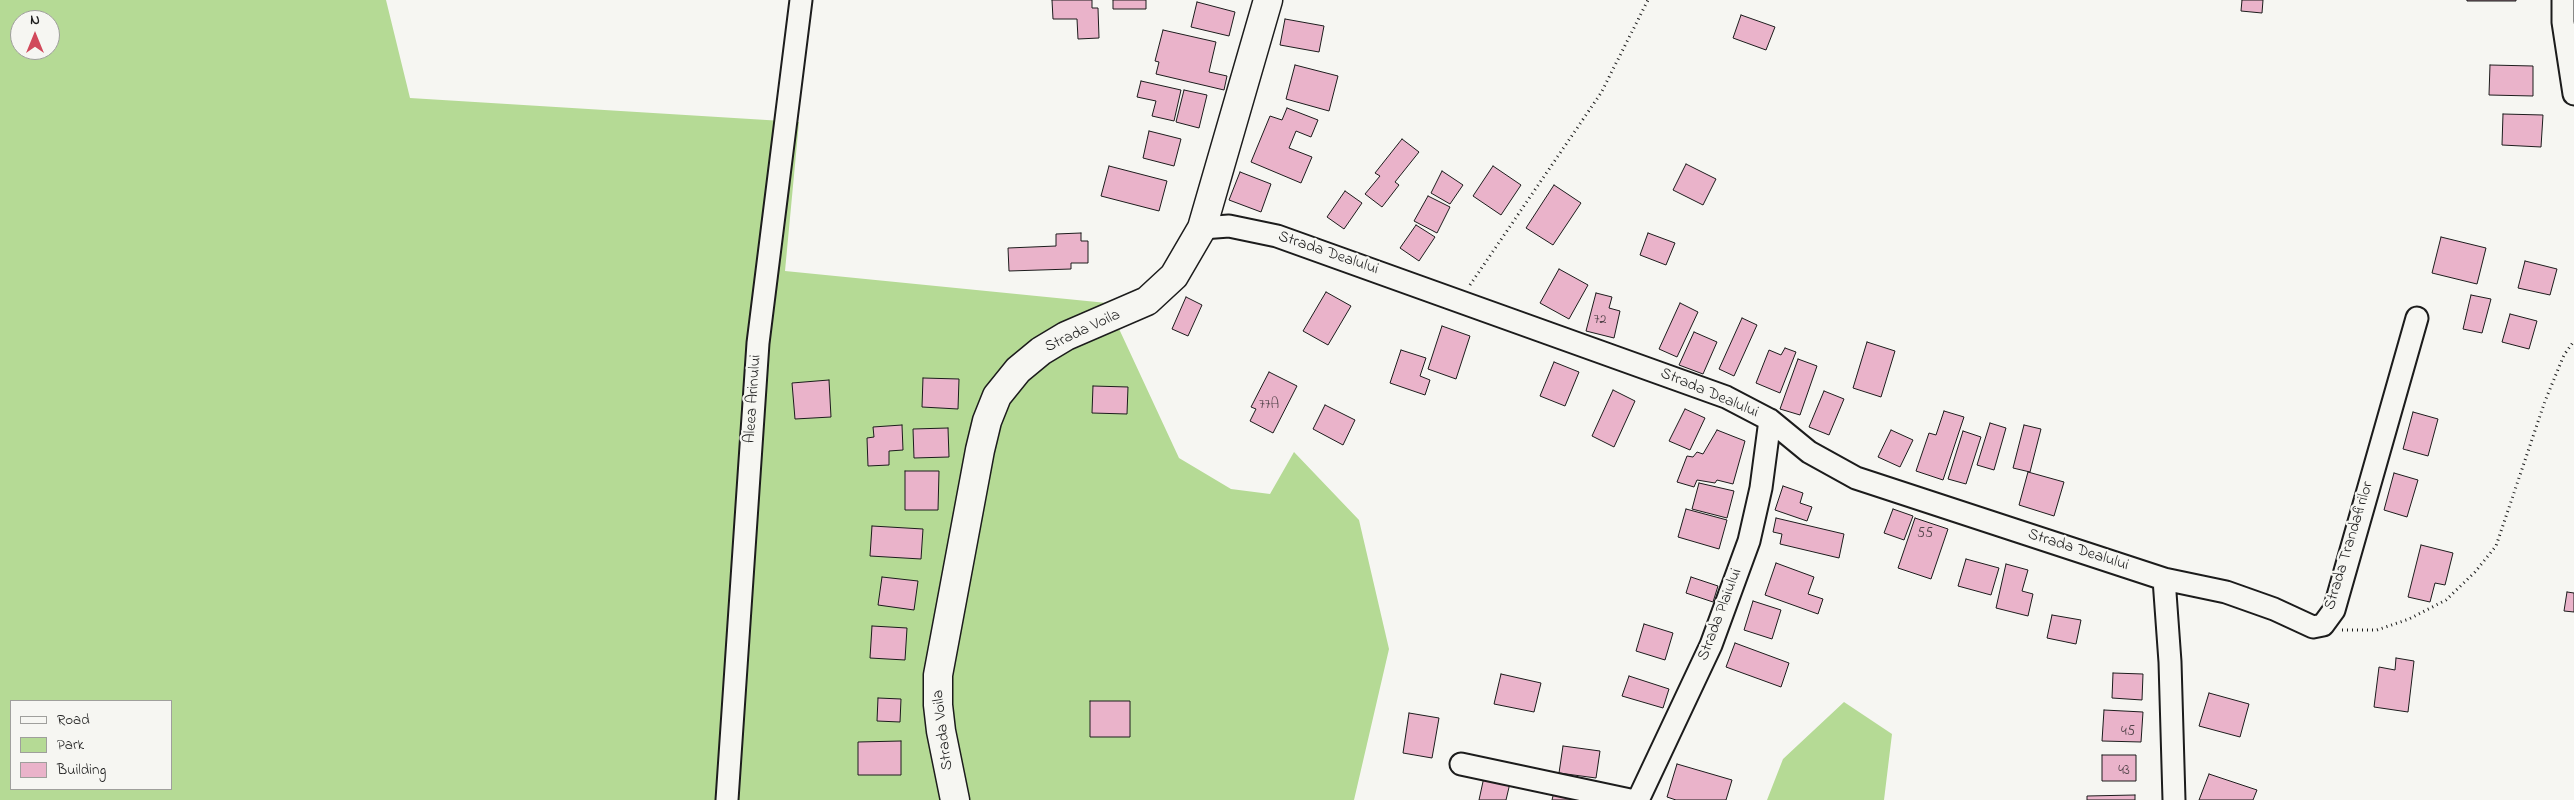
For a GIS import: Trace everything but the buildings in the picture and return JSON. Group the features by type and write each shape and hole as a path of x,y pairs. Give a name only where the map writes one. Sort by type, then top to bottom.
{"main road":[{"name":"Strada Voila","path":"955,800 941,731 938,705 938,675 987,421 997,396 1018,370 1041,351 1066,336 1132,309 1162,289 1183,262 1202,228 1268,0"}],"street":[{"name":"Aleea Arinului","path":"727,800 758,343 801,0"},
{"path":"2563,0 2563,22 2574,94"},
{"name":"Strada Dealului","path":"1202,228 1230,226 1277,236 1460,300 1726,397 1770,420 1809,452 1856,478 2164,579 2226,592 2274,609 2313,628 2323,625"},
{"name":"Strada Trandafirilor","path":"2323,625 2334,610 2418,318"},
{"name":"Strada Plaiului","path":"1638,800 1711,645 1749,541 1761,488 1770,420"},
{"path":"2164,579 2170,662 2174,800"},
{"path":"1461,764 1630,800"}],"path":[{"path":"1460,300 1601,93 1648,0"},
{"name":"Strada Trandafirilor","path":"2323,625 2347,631 2377,630 2409,619 2446,600 2476,572 2496,546 2545,401 2564,355 2574,342"}],"green space":[{"path":"0,0 386,0 410,98 799,122 785,271 1107,303 1179,458 1231,489 1270,494 1294,452 1359,520 1389,649 1354,800 0,800"},
{"path":"1844,702 1892,734 1884,800 1767,800 1783,759"}]}
